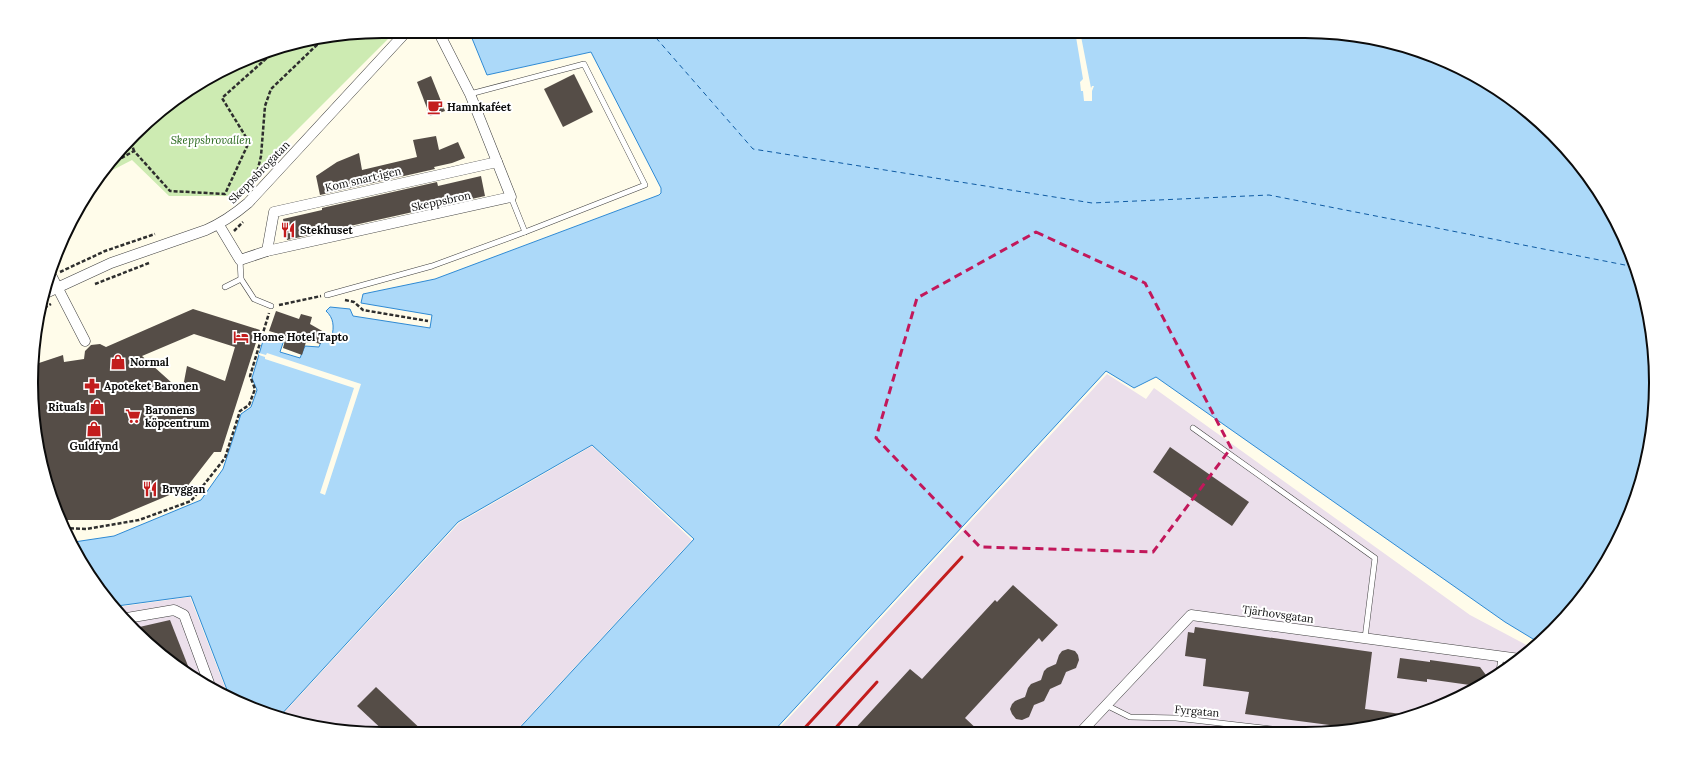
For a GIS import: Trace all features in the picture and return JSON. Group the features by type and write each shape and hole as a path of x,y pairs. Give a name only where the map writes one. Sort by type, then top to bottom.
{"street":[{"name":"Skeppsbrogatan","path":"51,290 111,263 219,224 234,214 248,203 401,38"},
{"path":"442,38 470,94 511,197"},
{"name":"Kom snart igen","path":"267,251 274,212 497,162"},
{"name":"Skeppsbron","path":"240,260 267,251 511,197"},
{"path":"219,224 240,260"},
{"path":"55,275 57,287 85,341"},
{"path":"130,617 174,610 184,615 208,680"},
{"name":"Tjärhovsgatan","path":"1086,727 1191,615 1511,658"}],"lane":[{"path":"327,295 432,266 525,232 645,185 584,64 470,94"},
{"path":"511,197 525,232"},
{"path":"240,260 241,279 254,299 271,306"},
{"path":"225,287 241,279"},
{"path":"1192,428 1375,558 1365,638"},
{"path":"1500,666 1501,657"},
{"name":"Fyrgatan","path":"1106,705 1131,718 1176,718 1255,727"}],"path":[{"path":"255,181 261,156 265,106 271,88 317,45"},
{"path":"132,146 134,152 170,191 225,194 249,142 222,98 268,58"},
{"path":"120,159 134,152"},
{"path":"55,275 105,251 156,234"},
{"path":"91,286 149,263"},
{"path":"71,528 86,529 139,520 191,502 225,458 240,411 249,405 255,389 250,376 271,306 327,295 354,302 363,310 428,321"}],"highlighted area":[{"path":"1036,232 1145,283 1231,448 1153,552 980,547 876,438 917,298"}],"shaded area":[{"path":"1107,374 1146,399 1154,388 1470,615 1527,646 1477,681 1436,701 1394,715 1349,724 1304,727 781,727"},
{"path":"592,446 692,540 519,727 360,726 315,720 284,712 459,523"},
{"path":"190,597 226,689 191,669 155,642 120,607"}],"green space":[{"name":"Skeppsbrovallen","path":"389,38 231,196 169,196 132,160 110,171 123,155 155,123 173,109 210,84 251,64 272,56 315,45 338,41"}],"water":[{"path":"472,38 1304,38 1349,41 1415,56 1436,64 1477,84 1496,96 1532,123 1564,155 1578,173 1603,210 1613,230 1631,272 1637,293 1646,338 1648,360 1649,382 1646,427 1631,493 1613,535 1591,574 1564,610 1534,640 1505,622 1156,377 1134,388 1106,371 778,727 520,727 694,539 592,445 458,522 283,712 272,709 227,689 191,596 120,606 96,574 77,542 114,536 201,500 223,469 241,414 251,407 257,390 252,378 265,334 284,340 280,352 300,358 305,346 319,347 324,334 332,336 333,323 331,317 326,311 330,307 350,309 353,316 430,328 432,315 361,303 363,294 435,279 661,193 661,188 591,52 487,75"}],"pier":[{"path":"1076,38 1081,38 1091,88 1094,86 1092,91 1092,101 1084,101 1080,82 1083,79"},
{"path":"259,353 266,355 267,353 361,384 325,495 320,493 354,388 265,359 265,357 259,355"}],"building":[{"path":"574,74 593,112 563,127 544,89"},
{"path":"431,76 445,111 430,116 417,82"},
{"path":"436,136 439,150 458,142 465,158 434,167 435,169 320,195 316,176 337,162 359,153 362,170 417,157 413,140"},
{"path":"481,176 485,196 287,240 283,219 322,210 322,208 437,182 438,186"},
{"name":"Baronens köpcentrum","path":"193,309 260,330 221,452 214,452 186,488 110,520 67,520 56,493 45,450 39,405 39,363 63,355 64,362 84,359 85,351 91,345 100,344 106,347","holes":["194,334 235,347 225,381 187,366 182,392 142,356"]},
{"path":"276,311 299,319 301,314 312,317 310,324 324,332 325,339 320,344 311,341 310,343 306,342 302,355 283,348 286,336 269,331"},
{"path":"1170,447 1249,502 1232,526 1153,472"},
{"path":"1013,585 1058,625 1042,642 1039,638 965,718 975,727 857,727 910,669 922,679 995,600 997,602"},
{"path":"170,620 189,667 155,642 140,627"},
{"path":"1195,627 1372,652 1365,709 1399,714 1372,720 1333,725 1245,714 1249,692 1203,686 1206,659 1185,656 1188,632 1194,633"},
{"path":"1068,649 1075,651 1078,655 1079,660 1076,668 1066,672 1061,684 1050,689 1044,701 1034,705 1029,717 1022,720 1016,719 1010,709 1012,704 1015,701 1025,697 1031,684 1041,680 1044,671 1056,664 1062,651"},
{"path":"1400,658 1430,662 1430,660 1480,667 1486,675 1469,685 1427,679 1427,682 1397,678"},
{"path":"376,687 419,727 379,727 357,706"}],"ferry route":[{"path":"656,38 753,149 1092,203 1269,195 1629,266"}],"railway":[{"path":"806,727 962,557"},
{"path":"836,727 877,682"}],"place":[{"name":"Hamnkaféet","path":"435,107"},
{"name":"Stekhuset","path":"288,230"},
{"name":"Home Hotel Tapto","path":"241,337"},
{"name":"Normal","path":"118,362"},
{"name":"Apoteket Baronen","path":"92,386"},
{"name":"Rituals","path":"97,407"},
{"name":"Baronens köpcentrum","path":"133,416"},
{"name":"Guldfynd","path":"94,429"},
{"name":"Bryggan","path":"150,489"}]}
